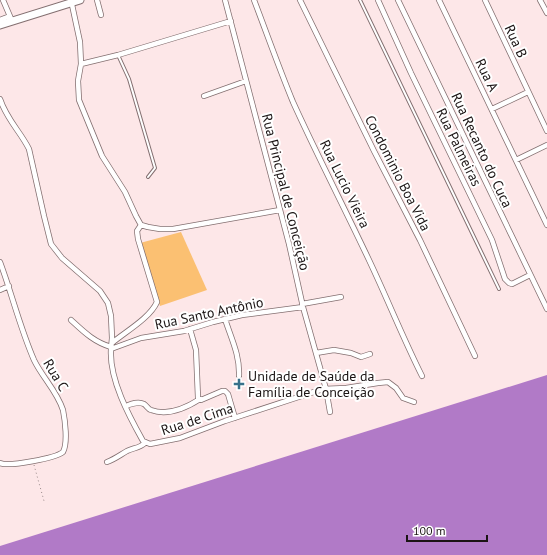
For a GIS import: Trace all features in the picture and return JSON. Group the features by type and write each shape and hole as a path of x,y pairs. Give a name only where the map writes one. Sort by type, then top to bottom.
{"main road":[{"path":"0,25 11,18 71,1 80,0"}],"street":[{"path":"0,20 11,18 3,0"},
{"path":"98,0 101,15"},
{"name":"Rua Principal de Conceição","path":"225,0 280,210 303,306 326,389 330,412"},
{"name":"Rua Lucio Vieira","path":"254,0 277,63 294,102 395,314 409,350 422,376"},
{"name":"Condominio Boa Vida","path":"300,0 374,151 420,240 475,356"},
{"name":"Rua Palmeiras","path":"378,0 411,74 492,240 505,279 508,283 512,284 530,275"},
{"name":"Rua Recanto do Cuca","path":"398,0 547,309"},
{"name":"Rua A","path":"439,0 547,225"},
{"name":"Rua B","path":"485,0 547,131"},
{"path":"540,0 547,13"},
{"path":"71,1 80,42 81,64 78,81 79,100 95,135 105,162 125,192 136,216 142,225 148,228 173,229 280,210"},
{"path":"81,64 118,55 231,21"},
{"path":"204,96 246,81"},
{"path":"492,109 528,92"},
{"name":"Rua de Cima","path":"0,99 8,118 26,142 32,156 35,179 51,244 62,258 100,291 108,303 111,316 110,356 113,373 126,406 145,443 156,444 180,438 235,418 326,389 346,388 372,383 388,382 396,388 403,398 414,402"},
{"path":"516,160 547,145"},
{"path":"71,320 90,338 111,346 155,305 157,300 138,239 138,231 142,225"},
{"name":"Rua C","path":"0,262 10,286 37,366 61,405 65,422 66,443 63,452 56,456 13,464 0,463"},
{"path":"0,290 10,286"},
{"name":"Rua Santo Antônio","path":"111,346 120,346 141,338 190,329 225,319 258,312 303,306 341,297"},
{"path":"225,319 236,351 239,364 239,376"},
{"path":"190,329 196,350 198,396 200,399"},
{"path":"316,354 330,350 347,352 361,357 370,354"},
{"path":"126,406 138,403 143,404 152,410 171,411 185,407 200,399 205,399 222,391 226,391 235,418"},
{"path":"107,462 124,452 145,443"}],"lane":[{"name":"Rua Palmeiras","path":"360,0 499,290"},
{"path":"118,55 129,79 156,168 148,177"}],"path":[{"path":"32,461 44,501"}],"shaded area":[{"path":"181,232 207,290 160,306 140,243"},
{"path":"547,375 547,555 0,555 0,546"}],"place":[{"name":"Unidade de Saúde da Família de Conceição","path":"239,384"}]}
